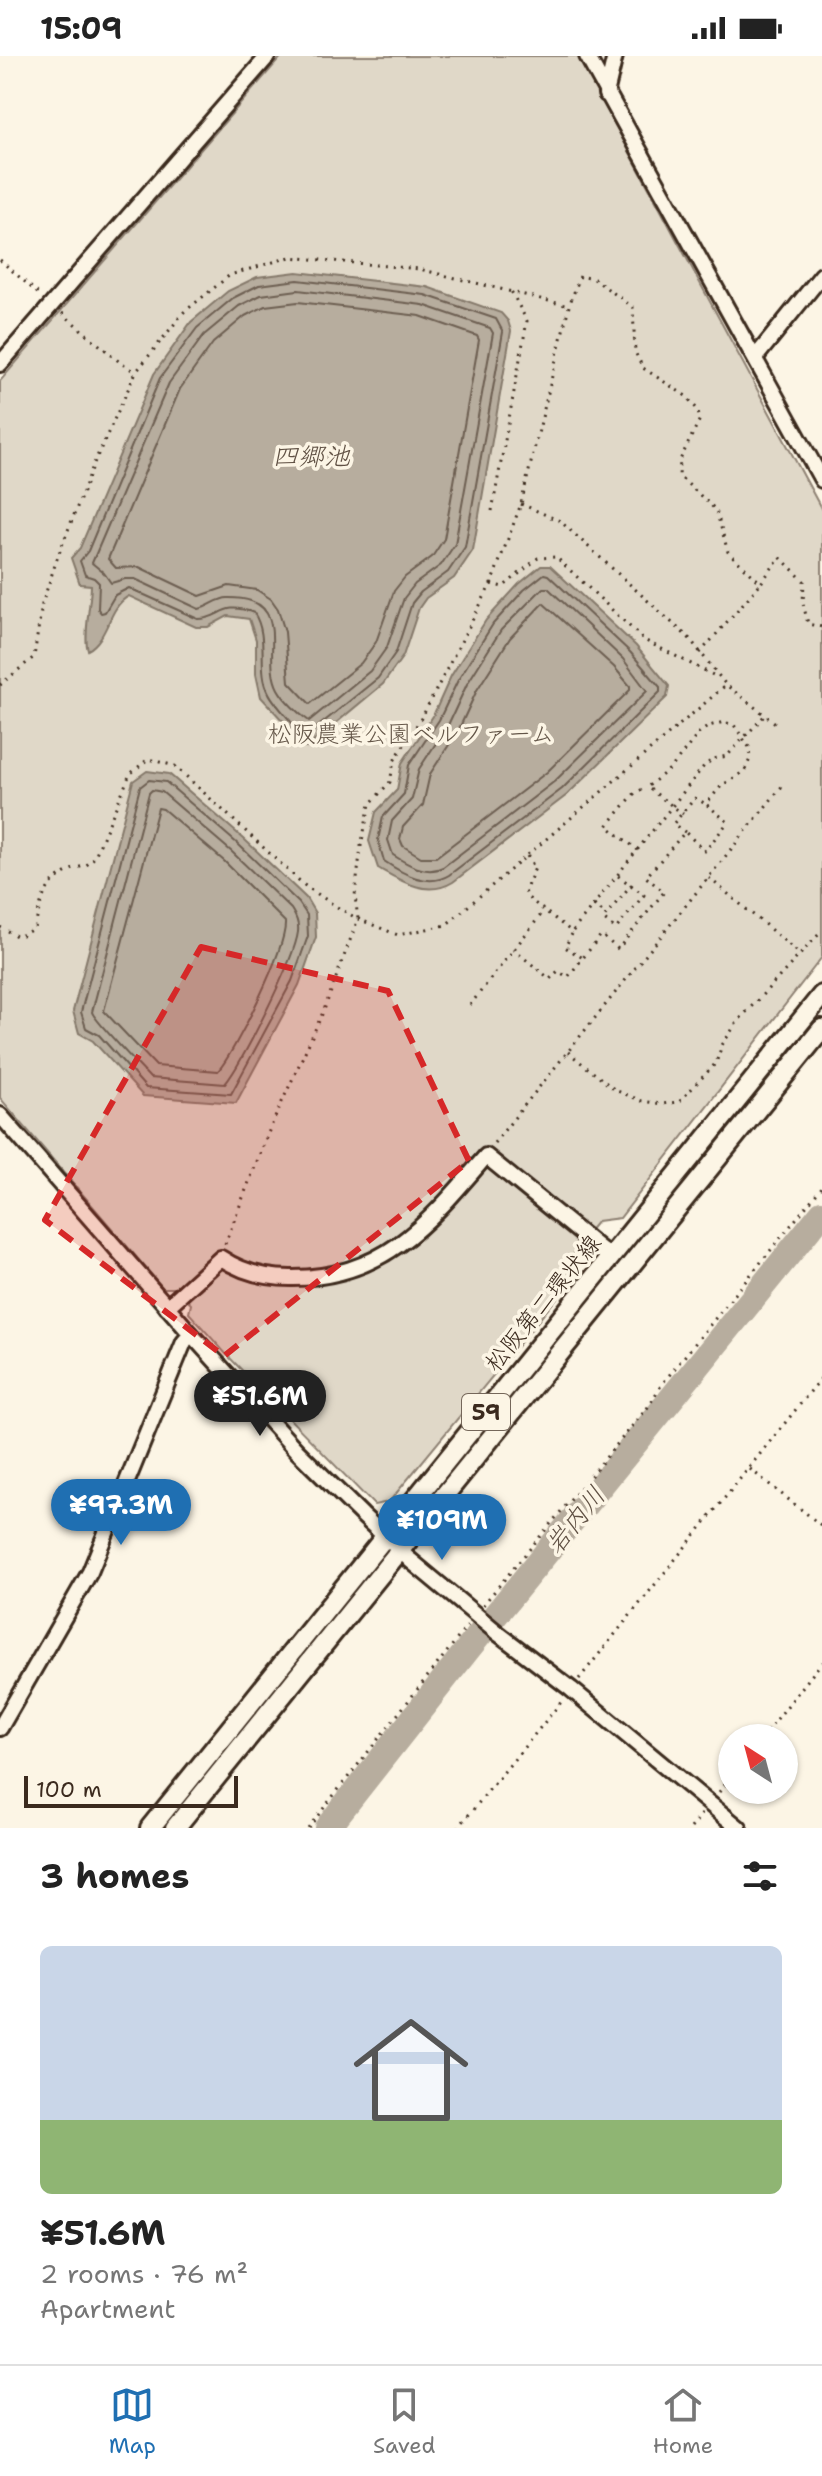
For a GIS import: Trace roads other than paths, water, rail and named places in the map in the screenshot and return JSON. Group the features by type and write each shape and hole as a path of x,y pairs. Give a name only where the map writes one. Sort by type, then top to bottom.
{"main road":[{"name":"松阪第二環状線","path":"175,1828 610,1257 822,995"},
{"name":"松阪第二環状線","path":"150,1828 822,1029"}],"street":[{"path":"0,364 55,308 268,56"},
{"path":"587,56 822,480"},
{"path":"606,94 615,56"},
{"path":"755,358 822,275"},
{"path":"0,1115 297,1451 392,1543 499,1634 571,1689 739,1828"},
{"path":"167,1307 221,1258 237,1269 282,1278 338,1274 377,1260 398,1247 436,1214 486,1156 610,1257"},
{"path":"0,1728 90,1572 184,1342 191,1334"}],"water":[{"name":"四郷池","path":"297,272 427,287 501,313 511,331 473,550 454,578 426,598 419,608 403,656 383,684 306,748 296,743 293,732 261,697 256,674 256,640 249,619 228,616 208,627 196,627 129,596 117,607 100,638 88,650 91,585 80,584 71,558 80,548 154,374 191,322 228,291 257,277"},
{"path":"541,566 550,566 636,646 669,686 667,697 567,795 453,882 434,888 414,886 378,868 369,841 376,812 397,790 402,763 433,716 451,676 486,620 519,584"},
{"path":"147,771 169,774 306,898 315,913 316,937 299,985 236,1103 143,1096 93,1041 79,1033 73,1011 133,781"}],"waterway":[{"name":"岩内川","path":"327,1828 822,1213"}],"park label":[{"name":"松阪農業公園ベルファーム","path":"411,734"}]}
